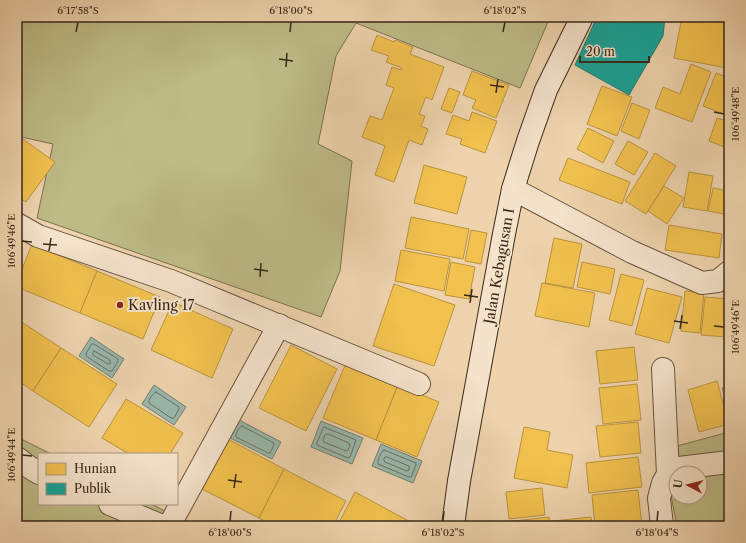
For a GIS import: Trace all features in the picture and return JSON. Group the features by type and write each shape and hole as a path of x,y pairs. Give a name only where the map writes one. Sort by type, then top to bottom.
{"street":[{"name":"Jalan Kebagusan I","path":"452,526 513,189 546,90 582,17"},
{"path":"513,189 632,252 702,283 718,281 729,272"},
{"path":"17,224 38,236 170,281 419,384"},
{"path":"169,526 279,325"},
{"path":"662,526 659,498 663,483 668,474 663,369"},
{"path":"17,458 38,472"},
{"path":"704,465 729,462"},
{"path":"112,505 162,526"}],"shaded area":[{"path":"17,17 550,17 520,88 356,23 336,56 318,144 352,161 340,271 321,317 37,218 53,144 17,136"},
{"path":"729,432 729,526 677,526 673,505 708,505 708,465 668,465 668,480 662,450"},
{"path":"17,437 49,453 38,453 38,505 153,505 195,526 17,526"}],"water":[{"path":"91,337 124,359 112,378 79,356"},
{"path":"154,385 186,407 174,425 142,404"},
{"path":"239,420 281,442 272,459 230,438"},
{"path":"321,421 363,438 352,464 311,447"},
{"path":"381,444 422,461 413,483 372,466"}],"building: Hunian":[{"path":"682,17 729,17 729,59 727,68 674,58"},
{"path":"377,35 394,42 395,40 413,47 410,54 444,67 432,100 426,97 419,114 425,116 421,126 428,129 422,145 409,140 394,182 375,175 385,146 362,137 370,116 382,120 394,88 386,85 392,67 401,70 402,68 386,62 389,56 371,50"},
{"path":"691,64 711,72 692,122 655,108 663,87 680,94"},
{"path":"472,71 509,85 496,118 472,108 476,100 463,95"},
{"path":"716,73 729,78 729,106 726,115 703,106"},
{"path":"602,86 632,97 617,136 587,124"},
{"path":"449,88 460,92 452,113 441,109"},
{"path":"632,103 650,110 639,139 621,131"},
{"path":"472,112 497,121 485,153 460,144 462,139 446,134 453,115 469,121"},
{"path":"717,118 729,122 729,149 709,141"},
{"path":"588,128 614,141 603,163 577,149"},
{"path":"17,135 55,162 26,202 17,196"},
{"path":"628,141 648,152 634,175 615,164"},
{"path":"655,153 676,166 646,214 625,201"},
{"path":"568,158 630,182 622,204 559,180"},
{"path":"424,165 467,177 457,214 414,203"},
{"path":"689,172 713,176 707,211 683,207"},
{"path":"664,186 684,198 667,224 648,211"},
{"path":"713,188 729,191 729,215 708,211"},
{"path":"411,217 469,229 463,259 405,248"},
{"path":"669,225 722,234 719,258 665,250"},
{"path":"471,230 487,233 481,264 465,261"},
{"path":"554,238 582,244 573,288 545,283"},
{"path":"32,244 97,271 80,313 17,287 17,282"},
{"path":"401,250 450,259 444,291 395,281"},
{"path":"451,262 475,267 469,299 445,295"},
{"path":"582,262 615,269 610,294 577,287"},
{"name":"Kavling 17","path":"97,271 160,297 143,339 80,313"},
{"path":"621,274 644,280 632,326 609,320"},
{"path":"542,283 595,293 589,327 535,316"},
{"path":"394,284 455,305 434,366 373,346"},
{"path":"647,288 682,297 669,343 635,334"},
{"path":"685,291 704,293 700,333 681,331"},
{"path":"705,297 729,299 726,337 701,335"},
{"path":"173,302 233,329 212,378 151,350"},
{"path":"17,319 61,348 33,391 17,380"},
{"path":"291,345 337,369 306,431 259,408"},
{"path":"634,347 638,380 600,384 596,351"},
{"path":"61,348 117,384 89,427 33,391"},
{"path":"346,363 398,385 376,440 323,418"},
{"path":"717,381 729,424 699,432 688,390"},
{"path":"637,384 641,420 603,424 599,388"},
{"path":"398,385 439,402 417,457 376,440"},
{"path":"729,386 729,412 722,388"},
{"path":"126,399 183,433 171,453 127,453 102,438"},
{"path":"638,422 641,453 600,457 596,426"},
{"path":"524,427 550,432 547,450 573,455 567,488 514,478"},
{"path":"226,438 284,469 259,518 200,488"},
{"path":"638,457 642,487 589,493 586,463"},
{"path":"284,469 346,501 333,526 273,526 259,518"},
{"path":"542,488 545,515 509,519 506,492"},
{"path":"638,490 642,526 595,526 592,495"},
{"path":"355,492 418,526 337,526"},
{"path":"549,517 550,526 505,526 504,522"},
{"path":"591,517 592,526 553,526 553,521"}],"building: Publik":[{"path":"597,17 665,17 663,36 629,95 575,65"}],"place":[{"name":"Kavling 17","path":"120,305"}]}
